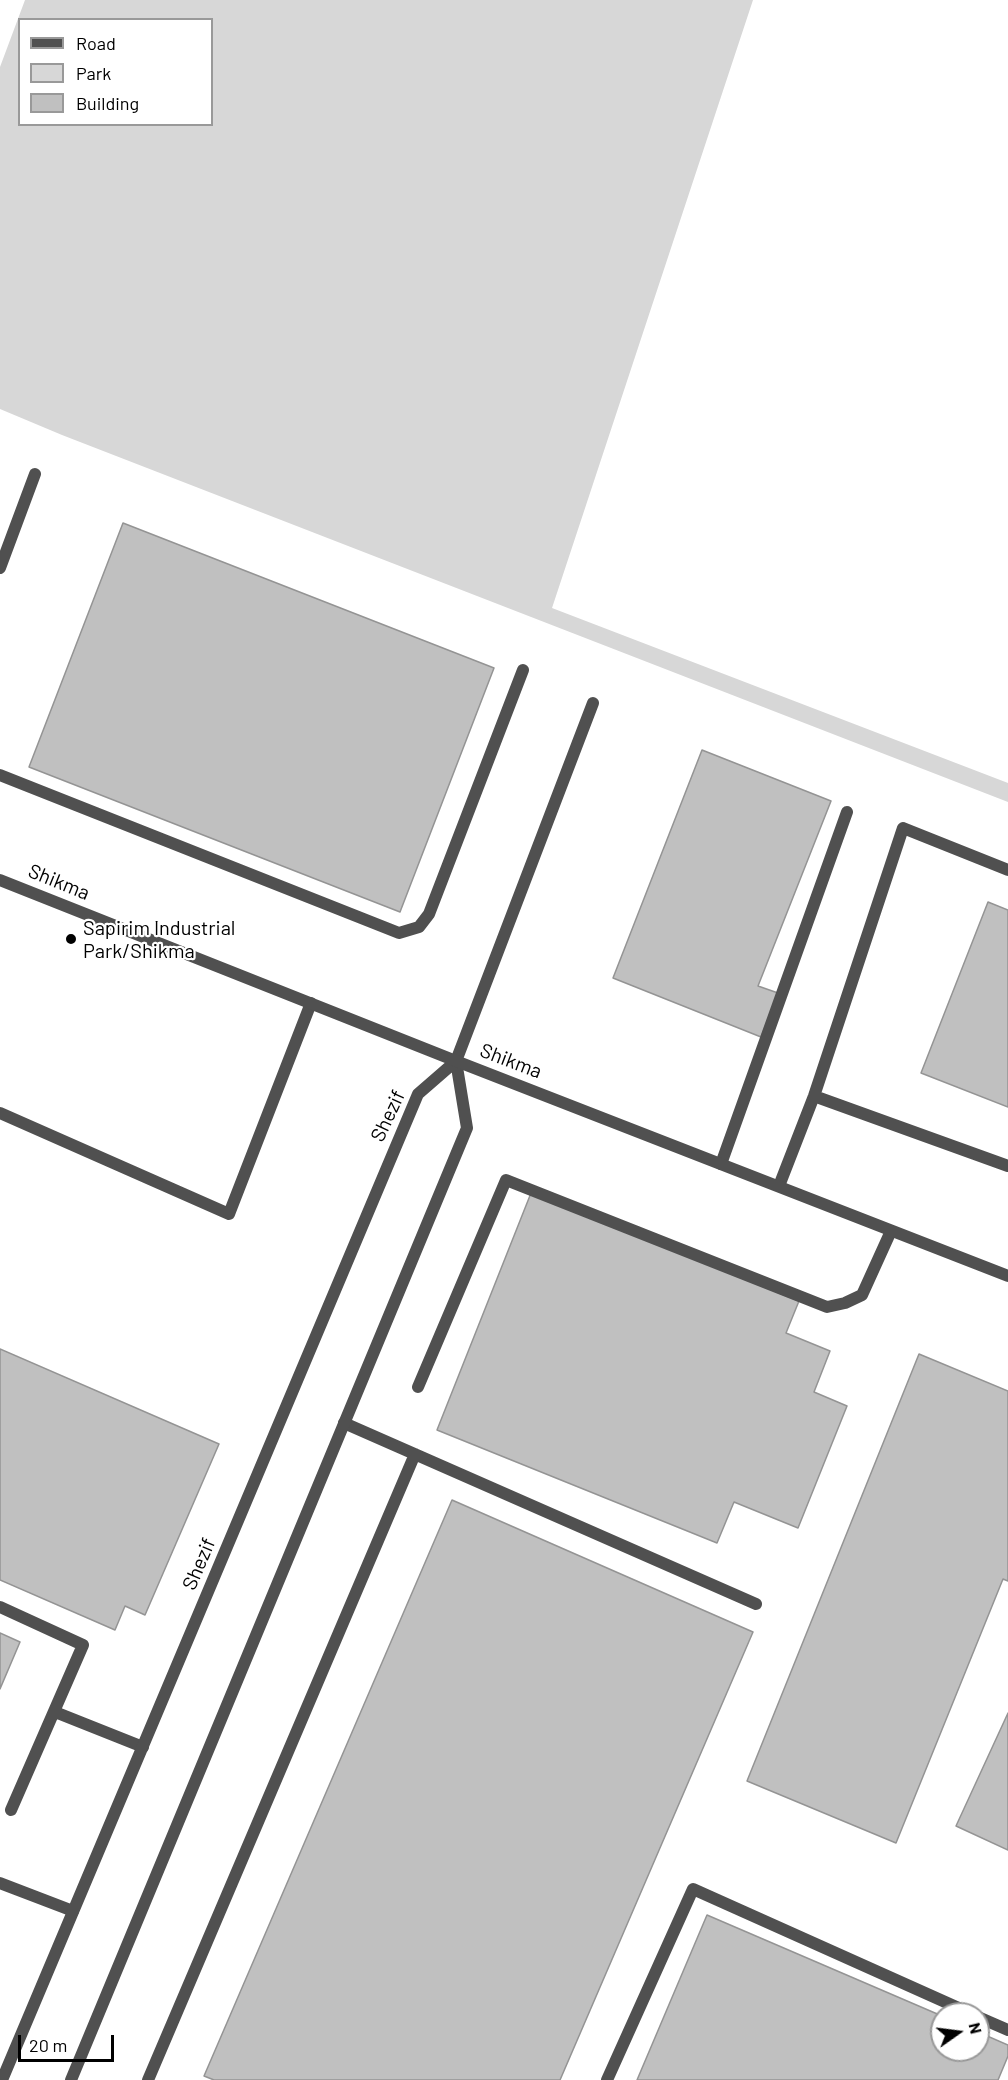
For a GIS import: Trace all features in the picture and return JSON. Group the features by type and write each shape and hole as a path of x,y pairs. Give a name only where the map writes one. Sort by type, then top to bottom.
{"street":[{"path":"0,568 35,474"},
{"path":"0,775 399,933 418,927 429,914 523,670"},
{"path":"71,2080 467,1128 456,1061 592,703"},
{"path":"721,1164 847,812"},
{"path":"778,1186 814,1096 903,828 1008,870"},
{"name":"Shikma","path":"0,880 1008,1276"},
{"path":"0,1113 229,1214 311,1003"},
{"name":"Shezif","path":"2,2080 418,1094 456,1061"},
{"path":"814,1096 1008,1166"},
{"path":"418,1387 506,1180 827,1307 845,1303 862,1295 891,1231"},
{"path":"344,1423 756,1604"},
{"path":"148,2080 415,1454"},
{"path":"0,1607 83,1645 10,1810"},
{"path":"55,1712 143,1747"},
{"path":"0,1883 74,1911"},
{"path":"607,2080 693,1889 945,2002"},
{"path":"990,2022 1008,2030"}],"green space":[{"path":"25,0 753,0 552,608 1008,783 1008,802 62,435 0,409 0,67 18,19 18,126 213,126 213,18 18,18"}],"building":[{"path":"123,523 494,668 400,912 29,767"},
{"path":"702,750 831,801 758,986 778,993 761,1037 613,978"},
{"path":"988,902 1008,910 1008,1107 921,1073"},
{"path":"531,1193 799,1301 786,1333 830,1351 814,1392 847,1406 798,1528 734,1502 717,1543 437,1430"},
{"path":"0,1349 219,1444 145,1615 125,1606 115,1630 0,1580"},
{"path":"919,1354 1008,1391 1008,1581 1003,1579 896,1843 747,1781"},
{"path":"452,1500 753,1632 560,2080 214,2080 204,2076"},
{"path":"0,1633 20,1642 0,1689"},
{"path":"1008,1713 1008,1850 956,1826"},
{"path":"707,1915 930,2011 930,2062 990,2062 990,2037 1008,2045 1008,2056 998,2080 637,2080"}],"place":[{"name":"Sapirim Industrial Park/Shikma","path":"71,939"}]}
